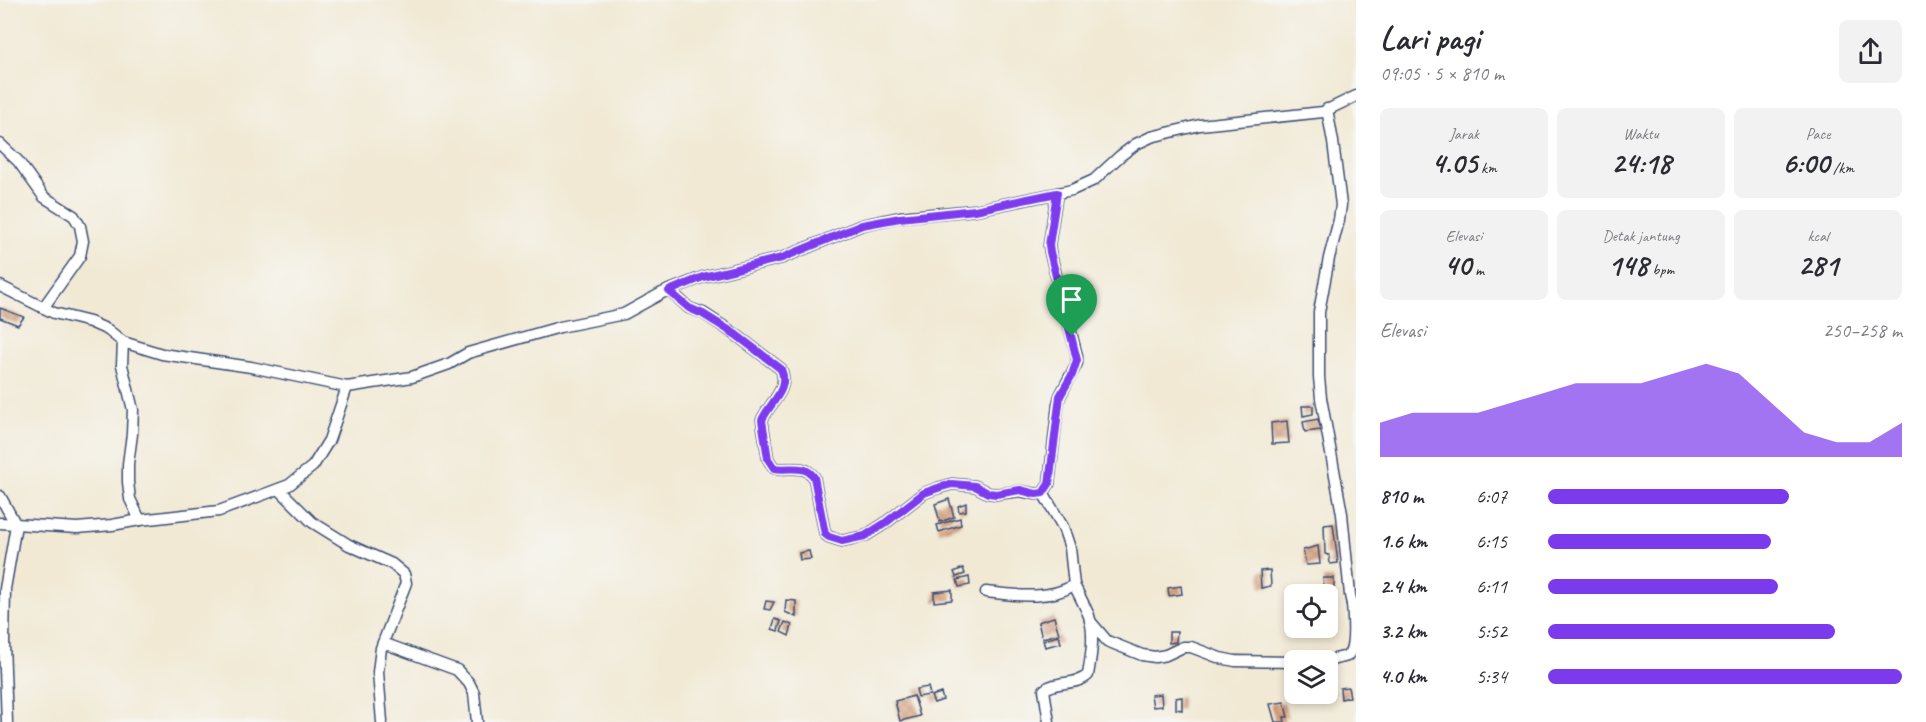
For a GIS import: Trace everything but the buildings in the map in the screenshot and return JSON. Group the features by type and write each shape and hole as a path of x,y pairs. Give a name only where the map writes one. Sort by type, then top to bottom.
{"street":[{"path":"0,286 54,314 90,322 108,330 123,342 162,354 251,367 346,387 412,377 448,364 468,353 560,327 624,314 703,277 782,258 862,225 900,218 975,210 1072,190 1094,180 1119,156 1151,137 1200,125 1323,112 1356,96"},
{"path":"1327,110 1341,205 1319,312 1319,377 1342,514 1350,595 1354,605 1352,651 1347,656 1338,658"},
{"path":"0,144 18,161 44,197 74,216 80,226 83,241 80,256 43,308"},
{"path":"669,291 689,308 735,334 781,369 784,376 782,390 762,420 768,459 774,468 800,468 811,472 814,477 823,529 829,537 842,541 865,536 924,493 952,484 975,486 988,493 996,494 1020,490 1036,494 1043,493 1049,484 1060,396 1077,363 1049,245 1057,193"},
{"path":"123,342 122,364 133,410 128,482 130,499 140,520"},
{"path":"0,523 77,528 112,525 219,511 279,489 289,485 313,466 329,440 346,387"},
{"path":"279,489 312,522 350,545 392,564 404,574 406,583 404,591 383,643 378,672 382,722"},
{"path":"1043,493 1063,527 1070,548 1074,585 1090,621 1107,641 1142,655 1155,657 1166,655 1183,647 1191,647 1235,662 1284,662"},
{"path":"0,496 16,525 5,589 4,644 7,722"},
{"path":"986,592 1038,596 1062,591 1074,585"},
{"path":"1049,722 1044,690 1049,686 1081,679 1088,675 1092,653 1090,621"},
{"path":"383,643 456,670 470,683 474,693 477,722"}],"route":[{"path":"1057,193 1049,245 1059,293 1072,336 1077,363 1060,396 1049,484 1043,493 1036,494 1020,490 996,494 988,493 975,486 952,484 924,493 865,536 842,541 825,534 814,477 811,472 800,468 774,468 768,459 762,420 782,390 784,376 781,369 735,334 689,308 669,291 703,277 782,258 862,225 900,218 975,210 1057,193"}]}
